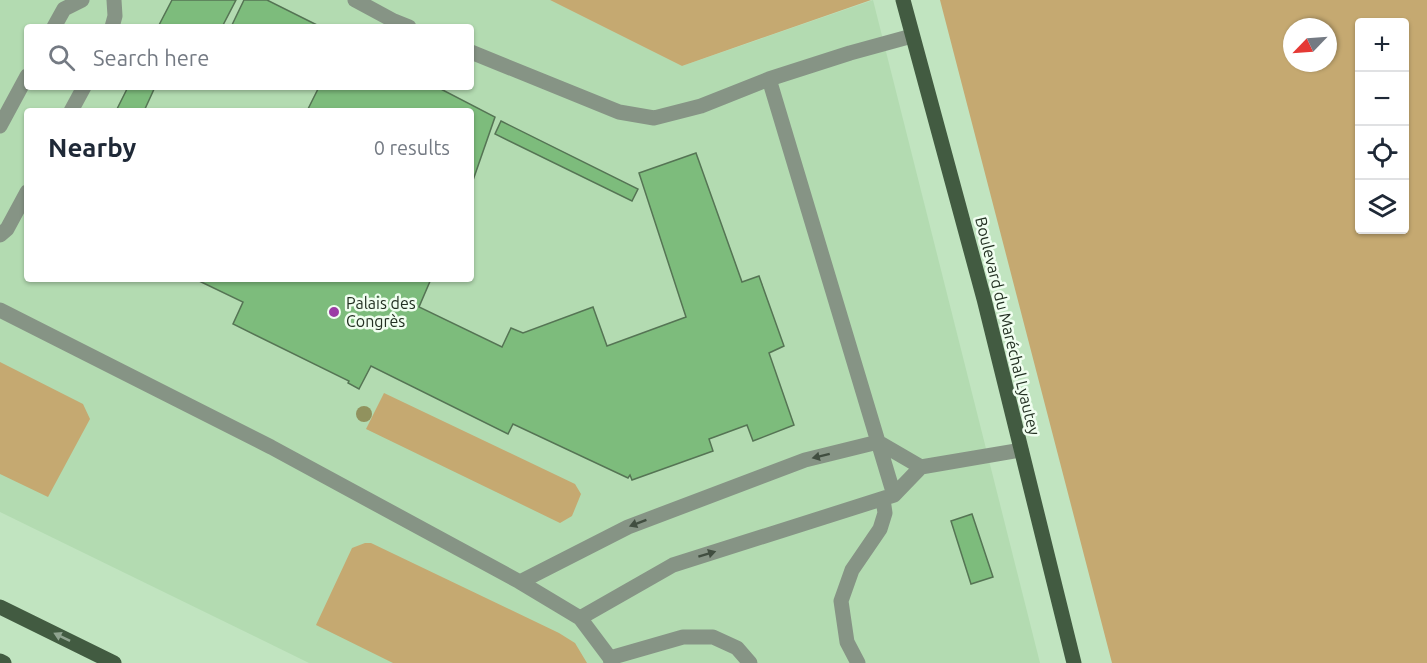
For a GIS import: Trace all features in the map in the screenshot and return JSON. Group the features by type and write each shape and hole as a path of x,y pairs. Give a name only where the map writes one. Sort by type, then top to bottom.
{"main road":[{"name":"Boulevard du Maréchal Lyautey","path":"903,0 984,299 1074,663"},
{"path":"0,607 114,663"},
{"path":"0,661 4,663"}],"lane":[{"path":"56,24 63,9 82,0"},
{"path":"113,24 114,0"},
{"path":"355,0 402,24"},
{"path":"474,53 619,112 654,118 701,106 769,79 912,36"},
{"path":"769,79 878,442 889,497 880,529 852,570 841,601 847,642 858,663"},
{"path":"0,126 24,82"},
{"path":"73,108 82,90"},
{"path":"0,235 7,229 24,198"},
{"path":"0,310 272,447 520,582 580,618 611,660 683,637 713,637 737,648 750,663"},
{"path":"520,582 628,527 804,460 878,442 921,467"},
{"path":"580,618 673,565 889,497 921,467 1021,450"}],"shaded area":[{"path":"0,0 550,0 682,66 873,0 1040,663 309,663 0,512"},
{"path":"550,0 871,0 682,66"},
{"path":"940,0 1427,0 1427,663 1112,663"},
{"path":"0,362 83,404 90,419 48,497 0,474"},
{"path":"384,393 575,484 581,494 572,516 560,523 366,429"},
{"path":"371,543 559,633 575,643 587,663 393,663 316,625 352,548"}],"building":[{"path":"172,0 236,0 224,24 160,24"},
{"path":"244,0 267,0 315,24 232,24"},
{"path":"126,90 154,90 145,108 118,108"},
{"path":"318,90 443,90 495,117 474,177 474,108 308,108"},
{"path":"501,121 638,189 632,201 495,134"},
{"name":"Palais des Congrès","path":"696,153 742,282 759,276 784,346 769,353 794,425 753,441 747,425 709,439 713,451 632,480 630,475 628,478 513,424 508,434 371,366 359,389 348,383 349,381 233,324 243,302 201,282 430,282 419,307 502,347 511,328 523,333 593,307 607,346 686,317 639,173"},
{"path":"972,514 993,577 971,584 951,521"}],"place":[{"name":"Palais des Congrès","path":"334,312"}]}
